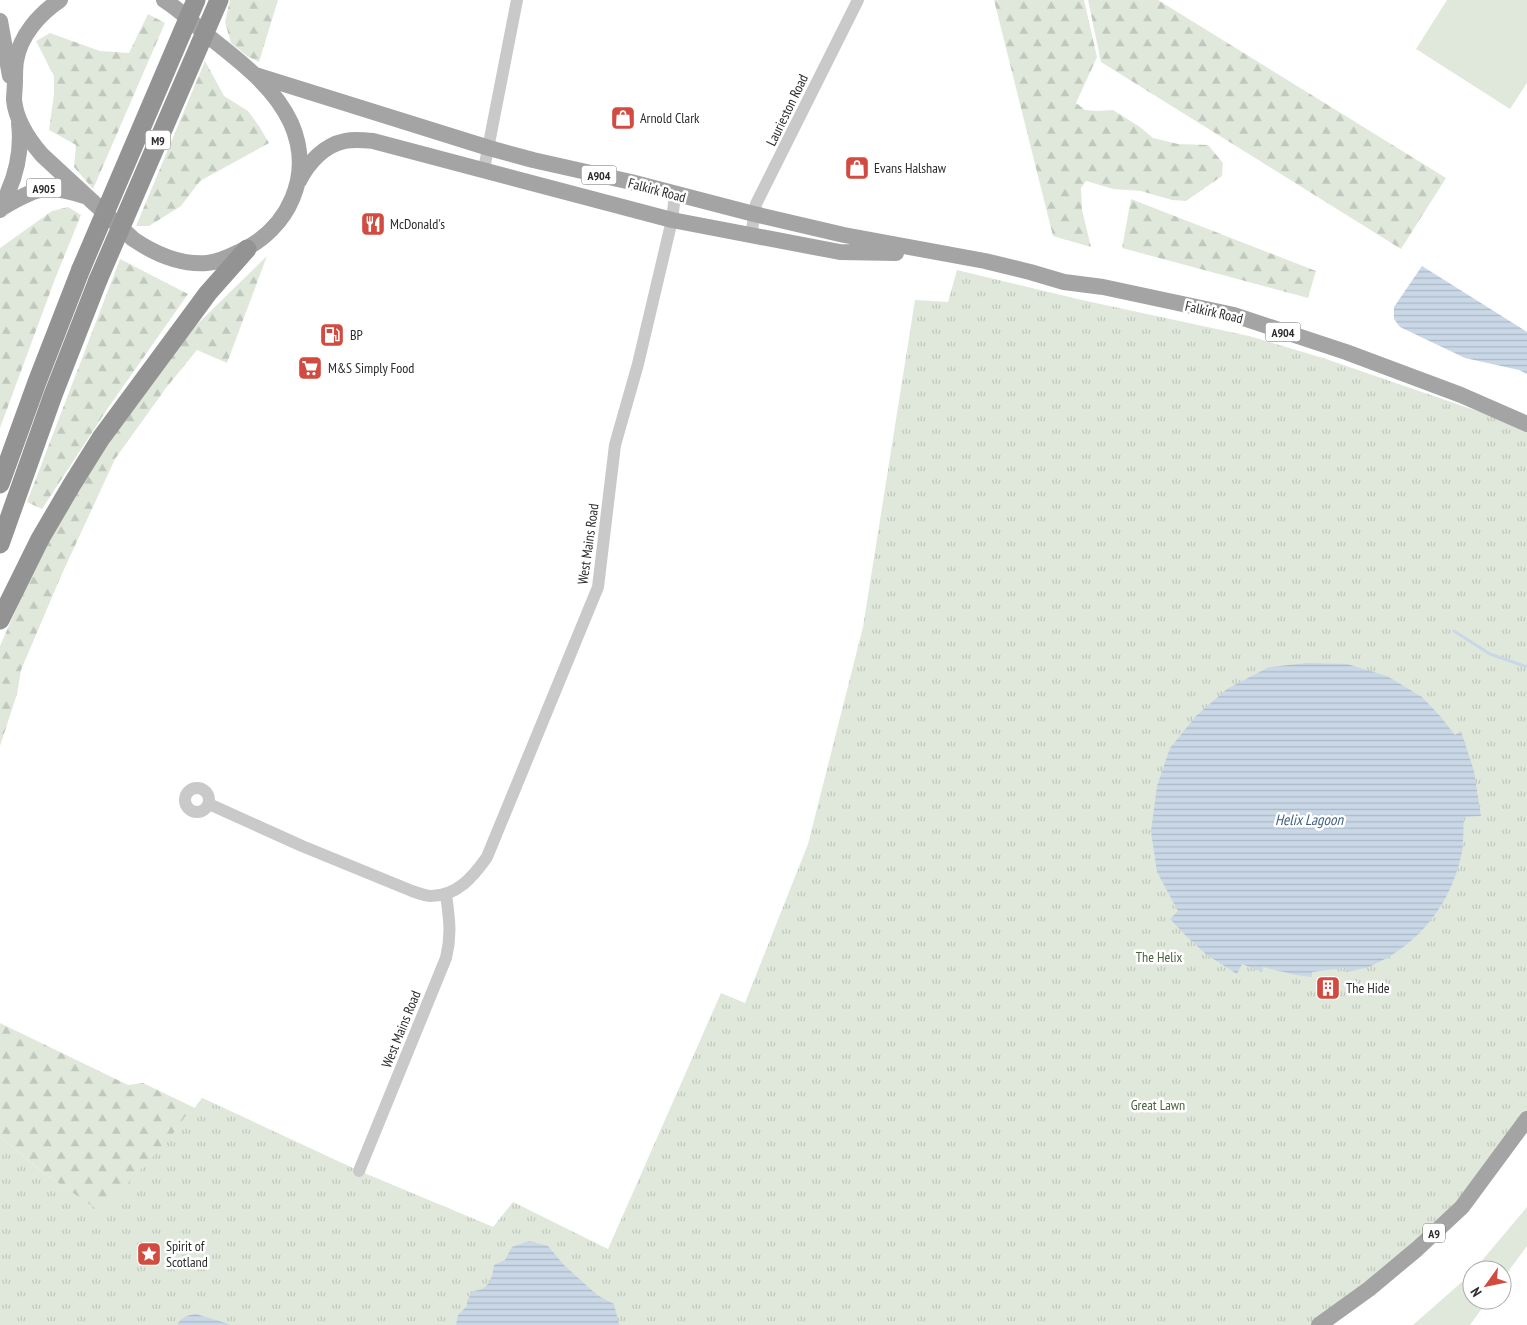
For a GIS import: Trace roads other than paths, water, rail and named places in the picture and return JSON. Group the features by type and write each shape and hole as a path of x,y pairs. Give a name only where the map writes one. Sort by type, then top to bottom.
{"highway":[{"name":"M9","path":"0,484 80,269 196,0"},
{"name":"M9","path":"0,544 53,395 98,280 218,0"},
{"path":"0,620 40,539 101,438 208,293 248,249"}],"main road":[{"path":"16,108 16,62 20,47 35,23 60,0"},
{"path":"0,21 16,108 34,145 42,155 132,239 147,249 180,261 209,263 248,249 271,231 282,218 291,202 298,182 299,153 291,124 282,106 270,90 255,75 167,1"},
{"name":"Falkirk Road","path":"255,75 488,148 631,182 675,195 844,236 984,261 1064,282 1103,287 1234,316 1354,356 1460,395 1527,424"},
{"name":"A905","path":"1,209 15,175 20,152 20,135 16,108"},
{"name":"Falkirk Road","path":"298,182 312,160 334,145 344,141 373,141 672,220 752,236 840,252 949,254"},
{"name":"A905","path":"1,209 23,195 35,190 48,188 67,190 89,198"},
{"name":"A9","path":"1319,1325 1370,1289 1417,1250 1462,1207 1527,1119"}],"street":[{"path":"484,170 518,0"},
{"name":"Laurieston Road","path":"752,236 756,204 858,0"},
{"name":"West Mains Road","path":"359,1171 446,958 450,934 446,894 462,886 476,874 487,858 598,587 615,445 638,364 672,220 675,195"},
{"path":"209,804 302,846 412,892 429,896 446,894"}],"water":[{"path":"1422,266 1527,332 1527,374 1519,370 1465,358 1400,327 1394,319 1394,307"},
{"name":"Helix Lagoon","path":"1307,663 1347,664 1387,676 1422,697 1455,735 1461,731 1474,771 1481,816 1464,817 1462,852 1457,870 1442,904 1419,933 1390,956 1373,965 1346,972 1345,968 1312,972 1312,977 1263,967 1262,972 1242,964 1237,974 1207,955 1170,919 1178,911 1157,872 1151,831 1157,786 1170,748 1196,716 1227,689 1269,667"},
{"path":"529,1241 548,1246 564,1265 597,1295 614,1304 619,1325 456,1325 458,1315 467,1306 467,1301 473,1291 483,1288 489,1283 494,1265 505,1260 512,1247"},
{"path":"196,1314 230,1325 177,1325 185,1317"}],"waterway":[{"path":"1454,631 1490,654 1527,667"}],"place":[{"name":"Arnold Clark","path":"623,118"},
{"name":"Evans Halshaw","path":"857,168"},
{"name":"McDonald's","path":"373,224"},
{"name":"BP","path":"332,335"},
{"name":"M&S Simply Food","path":"310,368"},
{"name":"The Hide","path":"1328,988"},
{"name":"Spirit of Scotland","path":"149,1254"}],"park label":[{"name":"The Helix","path":"1159,957"},
{"name":"Great Lawn","path":"1158,1105"}]}
